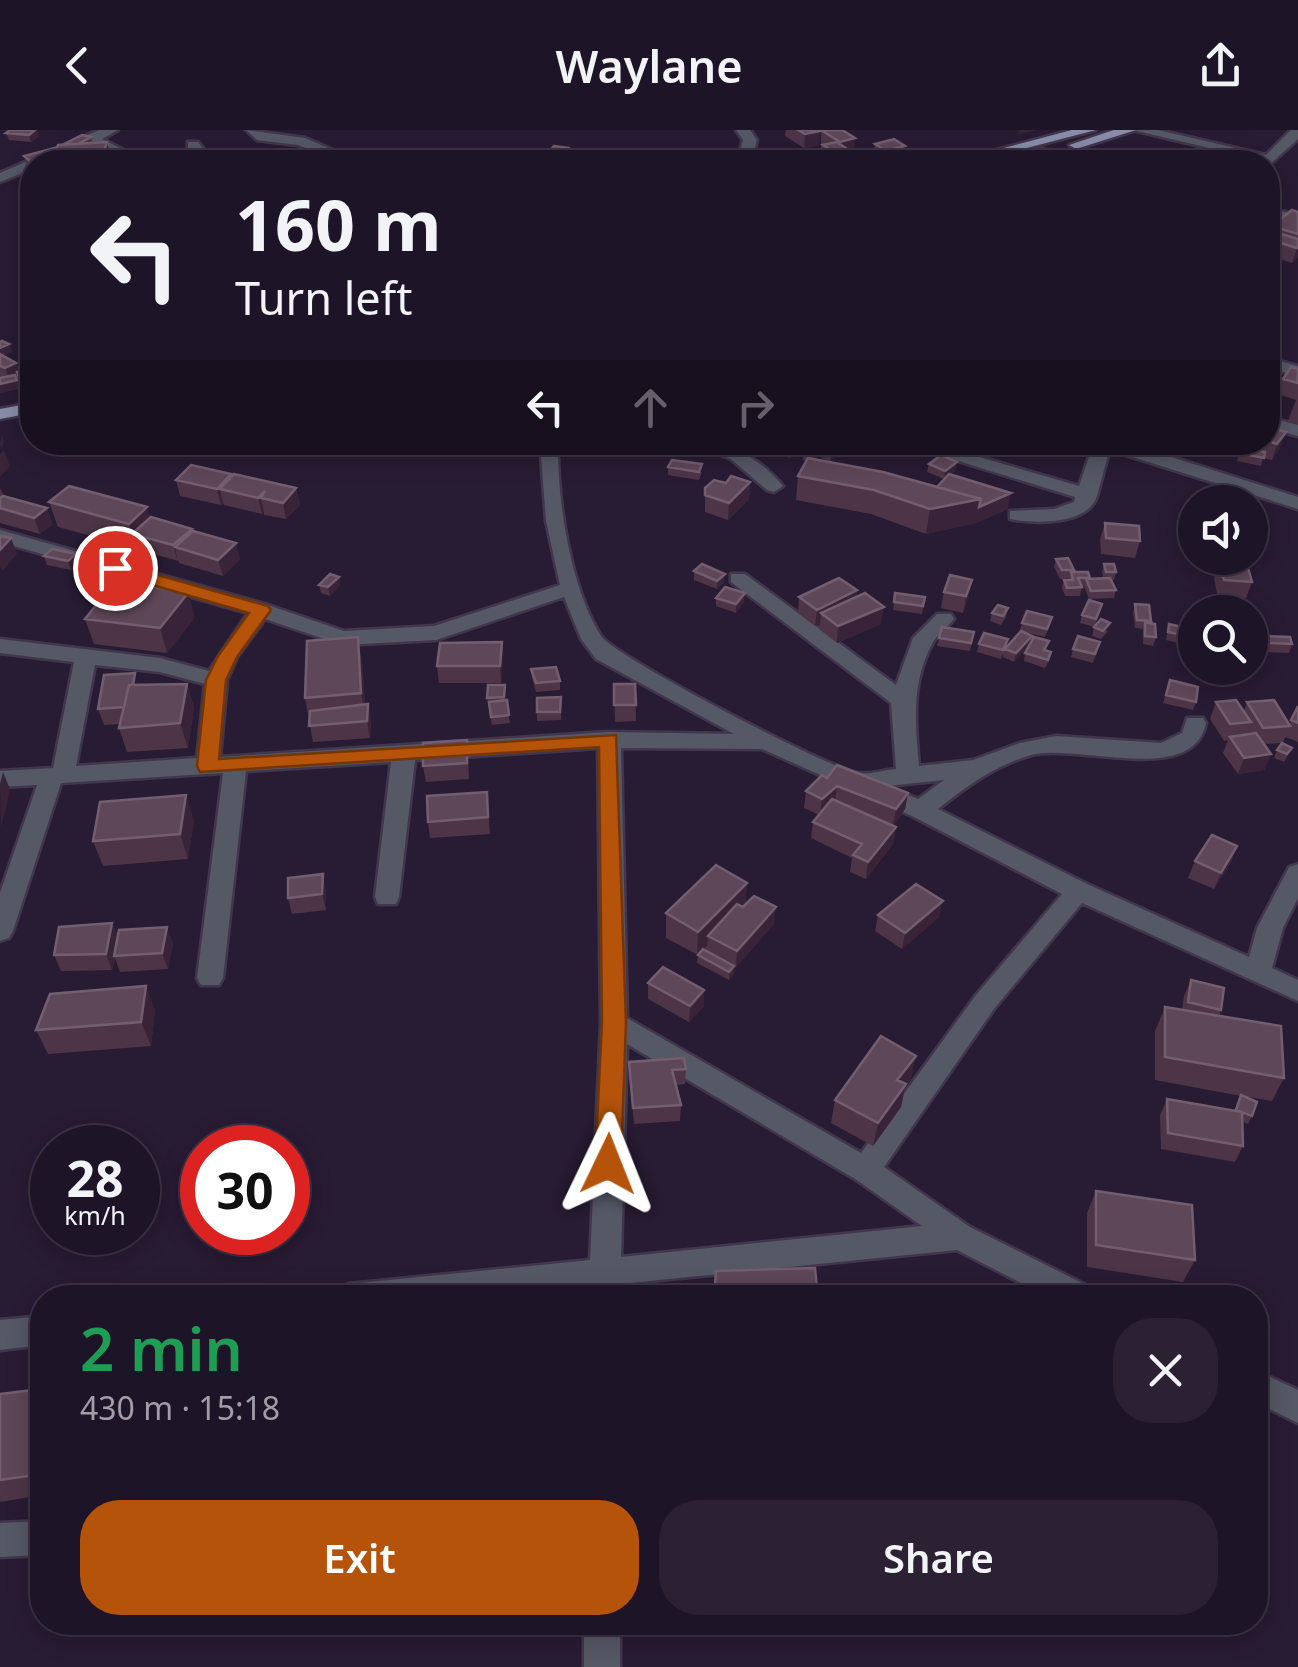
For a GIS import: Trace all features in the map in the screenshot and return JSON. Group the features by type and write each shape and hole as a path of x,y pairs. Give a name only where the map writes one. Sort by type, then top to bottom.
{"main road":[{"path":"1007,150 1089,130"},
{"path":"1053,150 1129,130"}],"street":[{"path":"64,150 111,130"},
{"path":"253,130 262,137 300,141 323,150"},
{"path":"1140,130 1234,150"},
{"path":"1279,150 1298,132"},
{"path":"91,138 116,150"},
{"path":"193,144 194,150"},
{"path":"550,455 557,524 571,588 588,637 604,654 766,742 920,810 1078,892 1298,991"},
{"path":"742,455 774,486"},
{"path":"951,455 1088,495"},
{"path":"1017,515 1056,515 1082,505 1099,455"},
{"path":"1145,455 1298,502"},
{"path":"0,536 261,610 342,638 408,637 462,627 571,588"},
{"path":"738,578 902,700"},
{"path":"208,766 216,680 261,610"},
{"path":"908,776 902,700 924,638 944,619"},
{"path":"0,646 160,666 216,680"},
{"path":"0,932 8,878 57,776 86,656"},
{"path":"854,781 976,768 1028,748 1056,744 1161,752 1192,737 1195,724"},
{"path":"0,778 609,740 766,742"},
{"path":"609,740 614,1023 604,1284 960,1236"},
{"path":"388,898 404,752"},
{"path":"210,978 235,765"},
{"path":"920,810 976,768"},
{"path":"1258,972 1270,928 1298,873"},
{"path":"865,1170 985,1002 1078,892"},
{"path":"614,1023 865,1170 960,1236 1056,1285"},
{"path":"0,1335 30,1332"},
{"path":"1268,1392 1298,1407"},
{"path":"0,1540 30,1539"},
{"path":"602,1635 602,1667"}],"building":[{"path":"35,130 29,135 6,133"},
{"path":"821,130 842,130 855,138 840,142"},
{"path":"82,135 91,137 78,144 64,144"},
{"path":"894,139 905,146 884,150 875,144"},
{"path":"107,142 105,150 56,150 58,145"},
{"path":"837,142 849,150 830,150 823,145"},
{"path":"1292,210 1298,212 1298,234 1280,229 1280,219"},
{"path":"1280,234 1298,239 1297,248 1280,243"},
{"path":"0,354 16,363 0,366"},
{"path":"1291,367 1298,369 1298,383 1283,379"},
{"path":"15,375 17,380 0,384 0,378"},
{"path":"941,455 957,462 945,471 929,464"},
{"path":"808,458 883,472 981,499 930,509 874,490 798,476"},
{"path":"672,460 702,464 699,472 668,467"},
{"path":"191,465 231,474 217,489 176,480"},
{"path":"234,474 296,488 283,503 261,498 265,491 258,498 220,489"},
{"path":"949,474 1011,493 979,507 981,499 937,487"},
{"path":"731,476 750,482 729,503 705,495 705,488 714,480 726,483"},
{"path":"69,486 147,507 129,524 49,502"},
{"path":"3,496 47,508 34,518 0,508"},
{"path":"151,517 192,529 173,545 132,534"},
{"path":"1105,523 1139,526 1140,541 1106,538"},
{"path":"193,531 236,543 218,560 175,547"},
{"path":"0,536 11,538 0,550"},
{"path":"52,549 76,554 68,561 44,556"},
{"path":"1068,558 1074,570 1062,570 1056,559"},
{"path":"702,564 725,574 717,581 694,571"},
{"path":"1104,564 1114,564 1116,572 1106,572"},
{"path":"1071,572 1088,572 1090,578 1078,578 1082,587 1067,588 1064,580 1073,580"},
{"path":"330,574 339,577 328,587 319,585"},
{"path":"950,575 972,580 966,596 944,592"},
{"path":"1223,575 1250,575 1252,582 1224,580"},
{"path":"839,578 857,590 817,610 799,597"},
{"path":"1110,578 1116,590 1091,591 1086,579"},
{"path":"116,580 188,593 160,628 85,619"},
{"path":"725,587 745,593 736,604 716,598"},
{"path":"865,593 884,607 838,626 821,613"},
{"path":"895,593 925,597 923,606 894,602"},
{"path":"1089,600 1102,604 1096,619 1082,615"},
{"path":"1135,604 1149,605 1151,621 1137,620"},
{"path":"998,605 1008,608 1003,616 992,613"},
{"path":"1027,611 1052,617 1047,629 1022,623"},
{"path":"1101,619 1110,623 1103,631 1094,627"},
{"path":"1145,622 1155,624 1156,637 1145,636"},
{"path":"1169,624 1178,626 1178,634 1168,632"},
{"path":"942,627 974,632 971,643 939,638"},
{"path":"1021,631 1032,636 1016,653 1005,649"},
{"path":"984,633 1008,639 1003,650 979,644"},
{"path":"1078,636 1100,642 1095,654 1073,649"},
{"path":"1268,636 1290,637 1292,644 1269,643"},
{"path":"358,637 361,693 305,698 307,641"},
{"path":"1034,637 1049,641 1044,650 1051,652 1048,660 1025,653"},
{"path":"502,642 500,666 437,666 440,643"},
{"path":"556,667 560,681 536,683 531,669"},
{"path":"135,673 124,707 98,709 104,675"},
{"path":"1170,680 1198,687 1196,702 1166,695"},
{"path":"187,684 180,723 119,728 129,685"},
{"path":"614,684 635,684 636,705 614,705"},
{"path":"488,685 505,685 504,697 487,698"},
{"path":"561,697 560,712 537,712 537,698"},
{"path":"507,700 509,715 491,717 489,702"},
{"path":"1236,700 1251,722 1230,724 1216,702"},
{"path":"1274,700 1290,726 1263,728 1247,702"},
{"path":"368,704 367,721 309,726 310,711"},
{"path":"1256,733 1271,754 1244,758 1230,737"},
{"path":"467,740 467,763 423,766 423,743"},
{"path":"1282,743 1292,748 1287,754 1277,750"},
{"path":"837,765 908,793 896,809 837,786 822,799 806,791 822,775 827,778"},
{"path":"487,792 488,817 428,822 427,796"},
{"path":"186,795 180,834 93,841 100,802"},
{"path":"832,799 896,827 868,862 853,855 862,844 813,822"},
{"path":"1212,835 1237,846 1221,873 1195,861"},
{"path":"716,865 747,883 698,932 666,913"},
{"path":"323,874 322,894 288,898 288,878"},
{"path":"916,884 943,901 905,933 878,915"},
{"path":"754,896 776,907 737,951 708,936 737,904 743,907"},
{"path":"112,923 106,954 54,955 59,927"},
{"path":"167,927 162,953 114,956 119,930"},
{"path":"703,949 734,966 729,972 698,955"},
{"path":"663,967 704,990 690,1006 648,983"},
{"path":"1191,980 1224,988 1221,1010 1188,1002"},
{"path":"146,986 141,1022 36,1030 50,994"},
{"path":"1165,1007 1281,1026 1284,1078 1165,1057"},
{"path":"881,1036 916,1056 897,1080 906,1084 878,1123 835,1100"},
{"path":"684,1058 686,1069 672,1070 681,1105 633,1108 629,1062"},
{"path":"1241,1095 1257,1102 1252,1116 1236,1110"},
{"path":"1167,1099 1242,1112 1243,1146 1168,1133"},
{"path":"1096,1191 1192,1205 1195,1260 1096,1245"},
{"path":"815,1268 817,1285 715,1285 716,1271"},
{"path":"30,1390 30,1476 0,1480 0,1394"}],"route":[{"path":"115,568 261,610 216,680 208,766 609,740 614,1023 608,1164"}]}
